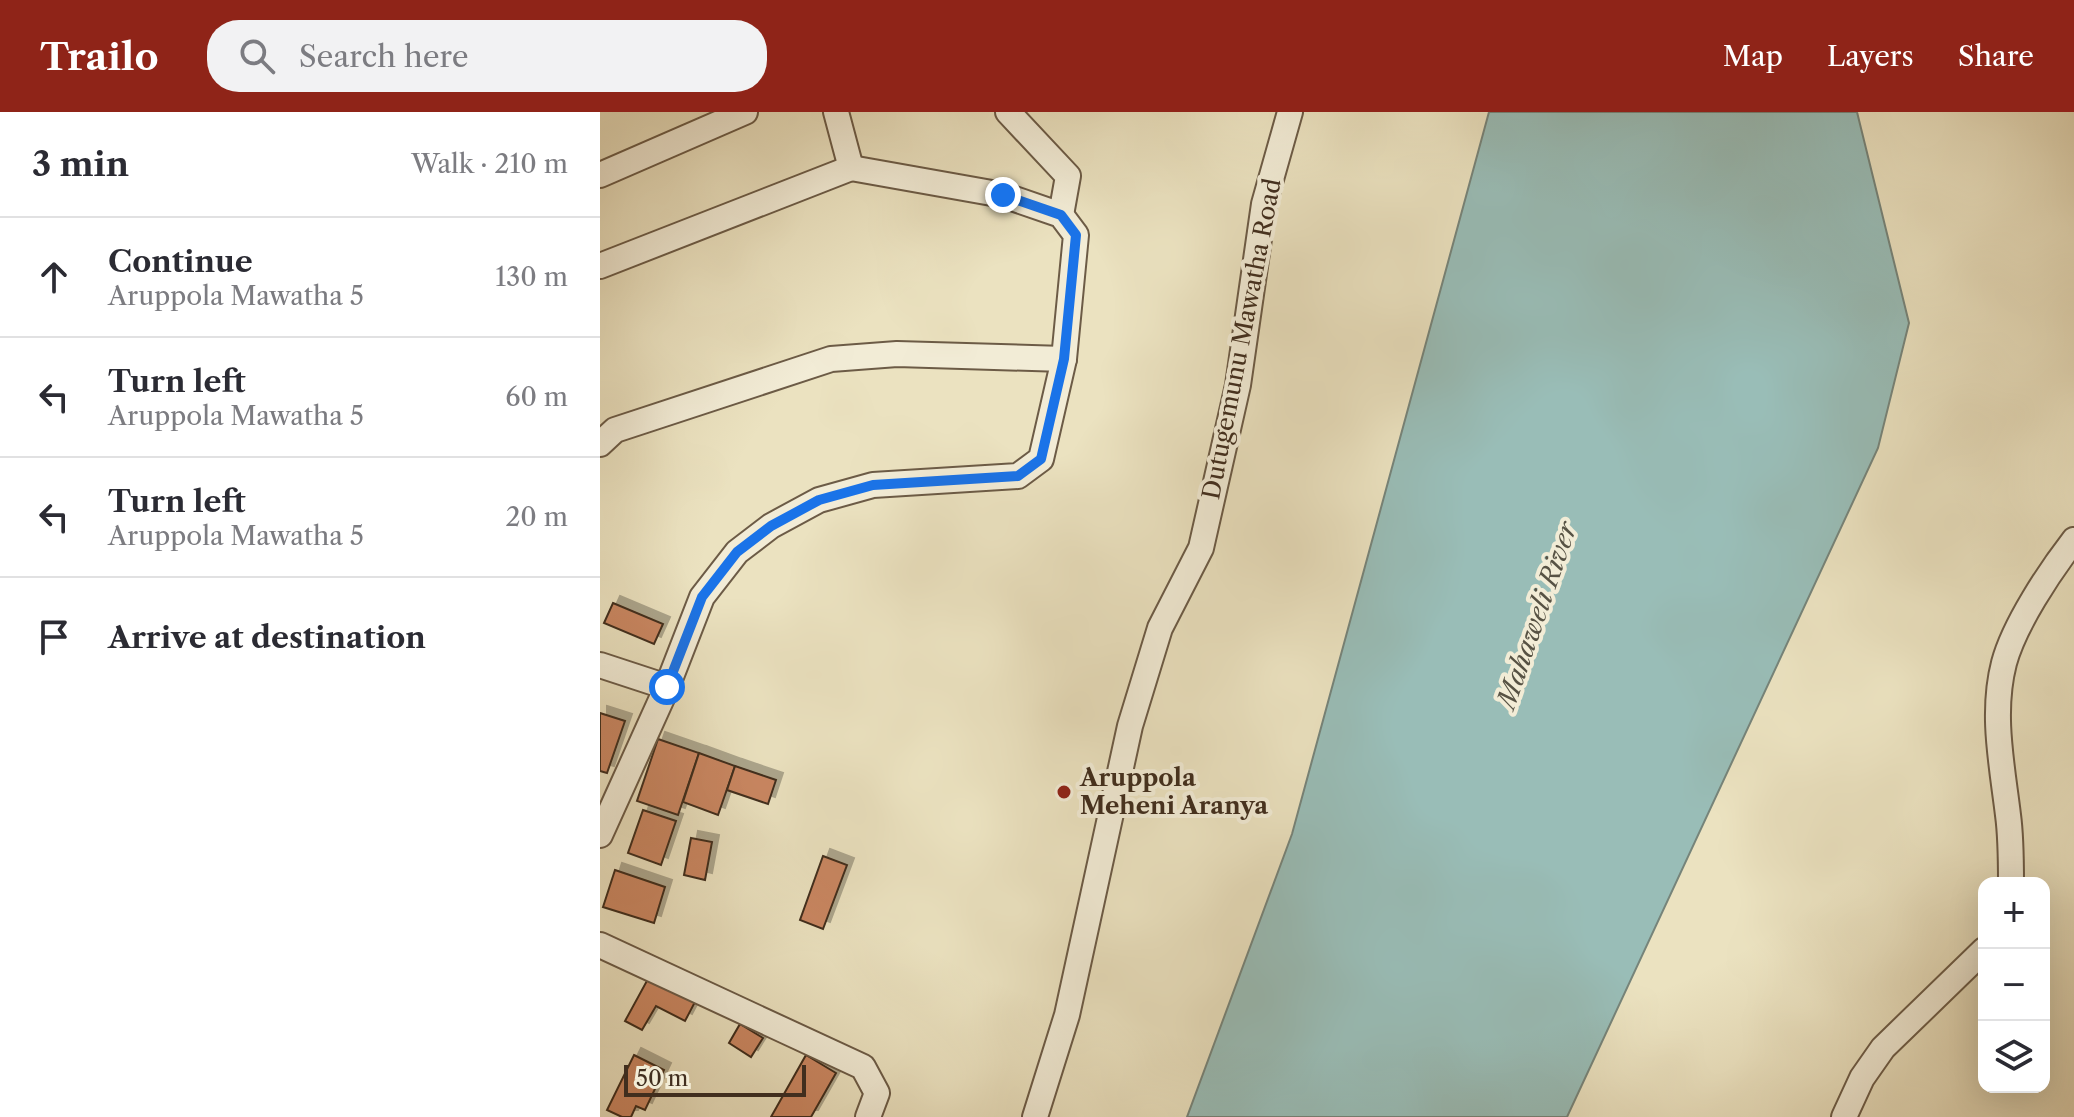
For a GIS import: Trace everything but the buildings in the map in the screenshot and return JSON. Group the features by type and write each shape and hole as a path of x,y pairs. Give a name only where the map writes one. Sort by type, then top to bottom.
{"street":[{"path":"600,175 745,112"},
{"path":"836,112 851,168"},
{"path":"1008,112 1068,176 1061,215"},
{"name":"Dutugemunu Mawatha Road","path":"1035,1117 1067,1015 1130,726 1160,628 1201,548 1238,385 1264,204 1290,112"},
{"path":"600,266 851,168 1003,195 1061,215 1076,235 1064,359 1041,459 1018,476 873,485 819,500 771,526 737,552 702,597 667,687 600,835"},
{"path":"600,444 615,430 831,359 897,354 1064,359"},
{"path":"2011,877 2009,819 1997,711 2005,662 2036,599 2074,540"},
{"path":"600,665 667,687"},
{"path":"600,945 863,1067 877,1093 868,1117"},
{"path":"1844,1117 1862,1078 1883,1048 1978,956"}],"water":[{"name":"Mahaweli River","path":"1489,112 1857,112 1909,323 1878,448 1567,1117 1187,1117 1292,834"}],"place":[{"name":"Aruppola Meheni Aranya","path":"1064,792"}],"route":[{"path":"667,687 702,597 737,552 771,526 819,500 873,485 1018,476 1041,459 1064,359 1076,235 1061,215 1003,195"}]}
